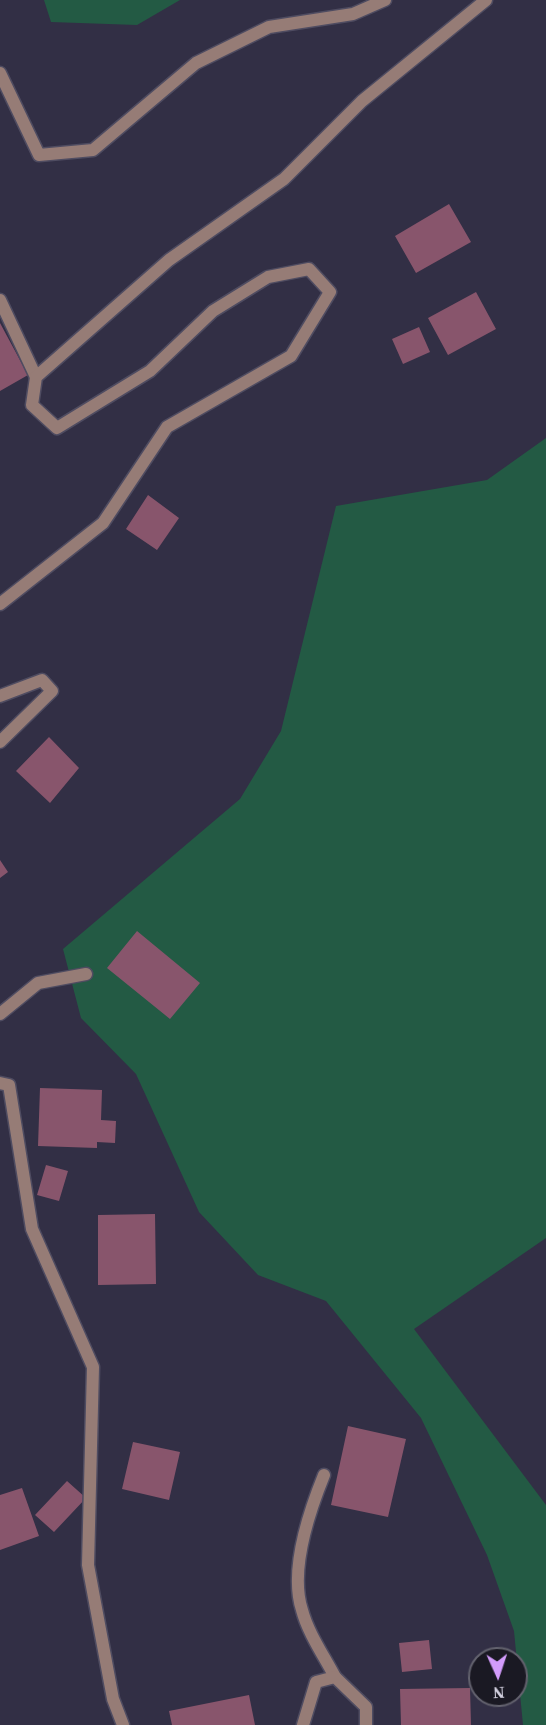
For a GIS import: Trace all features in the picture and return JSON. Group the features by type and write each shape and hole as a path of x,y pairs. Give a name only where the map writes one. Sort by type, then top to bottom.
{"street":[{"path":"0,73 39,155 93,150 196,63 269,27 353,14 385,0"},
{"path":"36,377 169,260 284,179 362,101 486,0"},
{"path":"0,300 36,377 32,405 57,428 150,371 213,311 268,277 309,269 330,292 291,356 167,428 103,523 0,604"},
{"path":"0,696 42,680 52,691 0,742"},
{"path":"0,1014 38,983 86,974"},
{"path":"0,1083 9,1085 32,1229 93,1367 88,1565 113,1699 123,1725"},
{"path":"324,1474 309,1512 298,1577 302,1610 335,1677 366,1707 366,1725"},
{"path":"303,1725 316,1682 335,1677"}],"green space":[{"path":"44,0 180,0 137,25 51,22"},
{"path":"546,438 546,1238 414,1329 546,1505 546,1725 523,1725 521,1707 528,1707 528,1647 516,1647 514,1631 487,1555 421,1418 326,1301 258,1275 199,1212 136,1074 81,1018 63,949 240,799 281,731 336,506 487,480"}],"building":[{"path":"449,204 471,242 416,273 395,236"},
{"path":"476,292 496,329 448,355 428,318"},
{"path":"0,323 28,375 0,391"},
{"path":"419,327 430,352 403,364 392,339"},
{"path":"148,495 179,518 157,550 126,529"},
{"path":"49,737 79,768 50,803 16,771"},
{"path":"0,860 8,872 0,878"},
{"path":"137,931 200,983 170,1019 107,968"},
{"path":"40,1088 102,1090 101,1120 116,1121 115,1143 97,1142 97,1148 38,1146"},
{"path":"46,1165 68,1171 59,1201 37,1195"},
{"path":"155,1214 156,1284 98,1285 98,1215"},
{"path":"348,1426 406,1439 388,1517 331,1505"},
{"path":"133,1442 180,1452 169,1500 122,1489"},
{"path":"67,1481 86,1498 54,1532 35,1515"},
{"path":"22,1488 39,1536 0,1550 0,1495"},
{"path":"429,1640 432,1669 402,1672 399,1643"},
{"path":"468,1688 471,1725 401,1725 400,1689"},
{"path":"249,1695 255,1725 172,1725 169,1711"}]}
